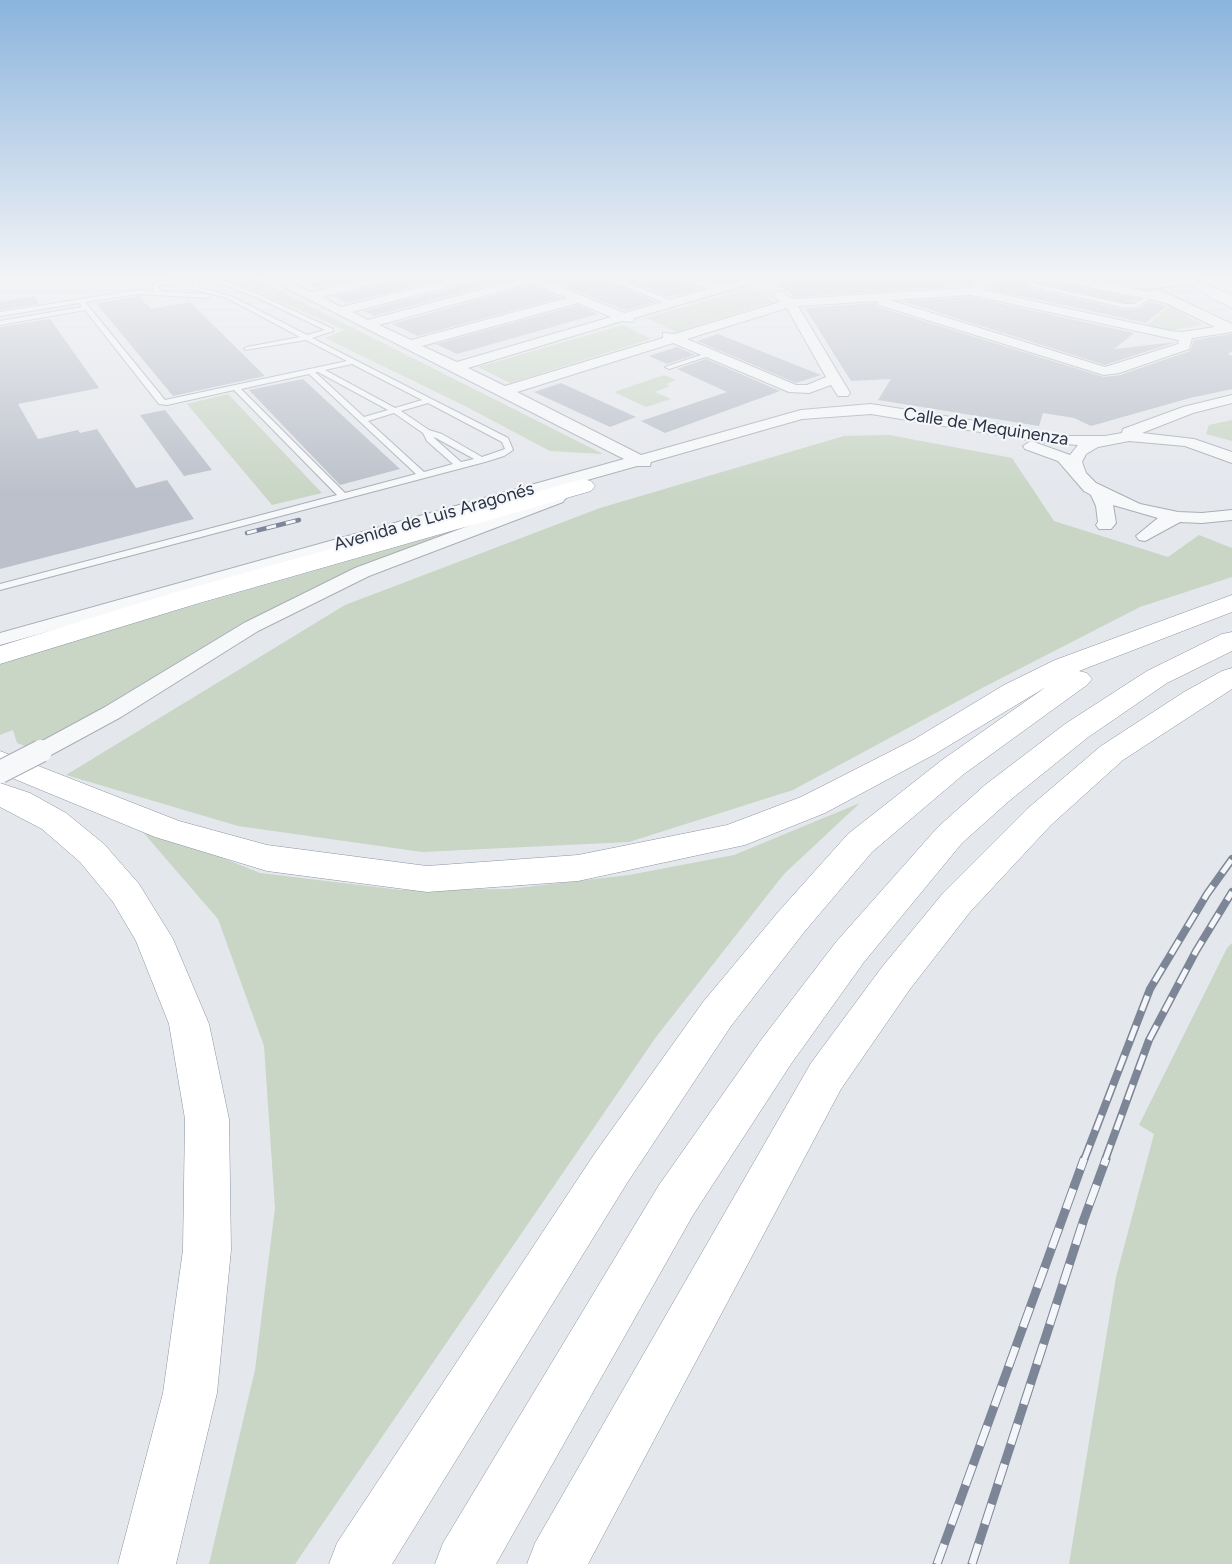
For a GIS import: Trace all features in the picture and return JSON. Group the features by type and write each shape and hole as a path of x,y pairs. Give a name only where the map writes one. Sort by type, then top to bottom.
{"highway":[{"path":"0,655 198,595 583,486"},
{"path":"0,761 167,829 267,858 427,879 578,868 733,836 813,805 924,747 1015,691 1055,671 1232,603"},
{"path":"464,1564 676,1200 776,1053 857,944 950,835 997,793 1076,731 1148,683 1232,640"},
{"path":"358,1564 611,1168 717,1014 792,921 860,843 952,767 1128,644"},
{"path":"556,1564 826,1076 896,978 957,902 1039,817 1112,753 1195,698 1232,677"},
{"path":"0,794 54,821 92,853 126,893 154,939 189,1024 207,1119 207,1250 190,1393 147,1564"}],"street":[{"path":"414,347 504,391 640,465"},
{"path":"456,367 522,347"},
{"path":"504,391 644,347"},
{"path":"693,347 794,389 809,389 834,379"},
{"path":"815,347 847,399 871,409"},
{"path":"1026,347 1104,371 1114,370 1181,347"},
{"name":"Calle de Mequinenza","path":"871,409 1068,441 1107,439 1169,417 1232,399"},
{"name":"Avenida de Luis Aragonés","path":"0,639 640,465 801,415 871,409"},
{"name":"Avenida de Luis Aragonés","path":"0,772 112,712 251,627 352,577 640,465 664,464 820,421 868,417 893,419 1034,447 1064,458 1083,480 1099,493"},
{"path":"1169,417 1169,424 1174,432 1188,442"},
{"path":"1075,468 1074,462 1080,452 1107,439 1148,437 1188,442 1229,455"},
{"path":"1099,493 1135,508 1178,517 1202,518 1232,515"},
{"path":"1099,493 1105,506 1107,524 1105,525"},
{"path":"1145,536 1164,522 1178,517"}],"lane":[{"path":"118,347 162,402 351,362"},
{"path":"247,349 257,347"},
{"path":"0,587 482,460 509,450 505,440 322,347"},
{"path":"669,367 710,354"},
{"path":"316,371 397,412 426,432 440,436 482,460"},
{"path":"316,371 363,420 422,475"},
{"path":"236,388 343,496"},
{"path":"363,420 397,412 427,401"},
{"path":"426,432 430,439 459,465"}],"green space":[{"path":"344,347 391,347 603,454 550,451 465,406"},
{"path":"547,347 625,347 510,383 478,367"},
{"path":"664,375 676,380 666,384 670,386 655,392 671,399 646,407 614,392"},
{"path":"228,394 322,493 272,505 187,404"},
{"path":"1232,420 1232,441 1206,434 1209,425"},
{"path":"889,435 1012,458 1054,521 1168,557 1199,535 1232,548 1232,577 1140,607 986,686 793,790 629,842 422,852 238,826 66,775 345,605 600,508 844,436"},
{"path":"467,527 411,548 35,750 17,743 13,730 0,735 0,661"},
{"path":"860,803 784,874 656,1037 295,1564 209,1564 255,1370 275,1208 264,1046 218,919 135,823 260,873 401,890 509,889 629,875 734,855"},
{"path":"1232,943 1232,1564 1069,1564 1116,1277 1154,1134 1139,1125 1227,948"}],"building":[{"path":"0,347 70,347 99,388 18,404 38,439 78,430 80,433 97,429 136,488 167,480 194,519 0,569"},
{"path":"132,347 236,347 265,376 173,396"},
{"path":"442,347 482,347 457,354"},
{"path":"677,347 695,355 667,364 649,356"},
{"path":"711,347 751,347 821,375 796,383"},
{"path":"830,347 1007,347 1104,377 1120,375 1190,351 1191,347 1232,347 1232,351 1228,354 1232,356 1232,389 1190,398 1091,426 1074,418 1043,413 1039,426 878,400 891,379 851,381"},
{"path":"1048,347 1117,347 1114,349 1161,347 1105,365"},
{"path":"706,359 780,391 665,433 641,421 727,392 677,369"},
{"path":"303,379 400,469 340,485 249,390"},
{"path":"561,383 636,417 610,427 534,392"},
{"path":"165,410 212,470 184,476 140,415"}],"railway":[{"path":"247,533 299,520"},
{"path":"1084,1160 1150,989 1207,894 1232,859"},
{"path":"1105,1160 1149,1040 1196,951 1232,892"},
{"path":"937,1564 1084,1159"},
{"path":"972,1564 1084,1219 1106,1159"}]}
